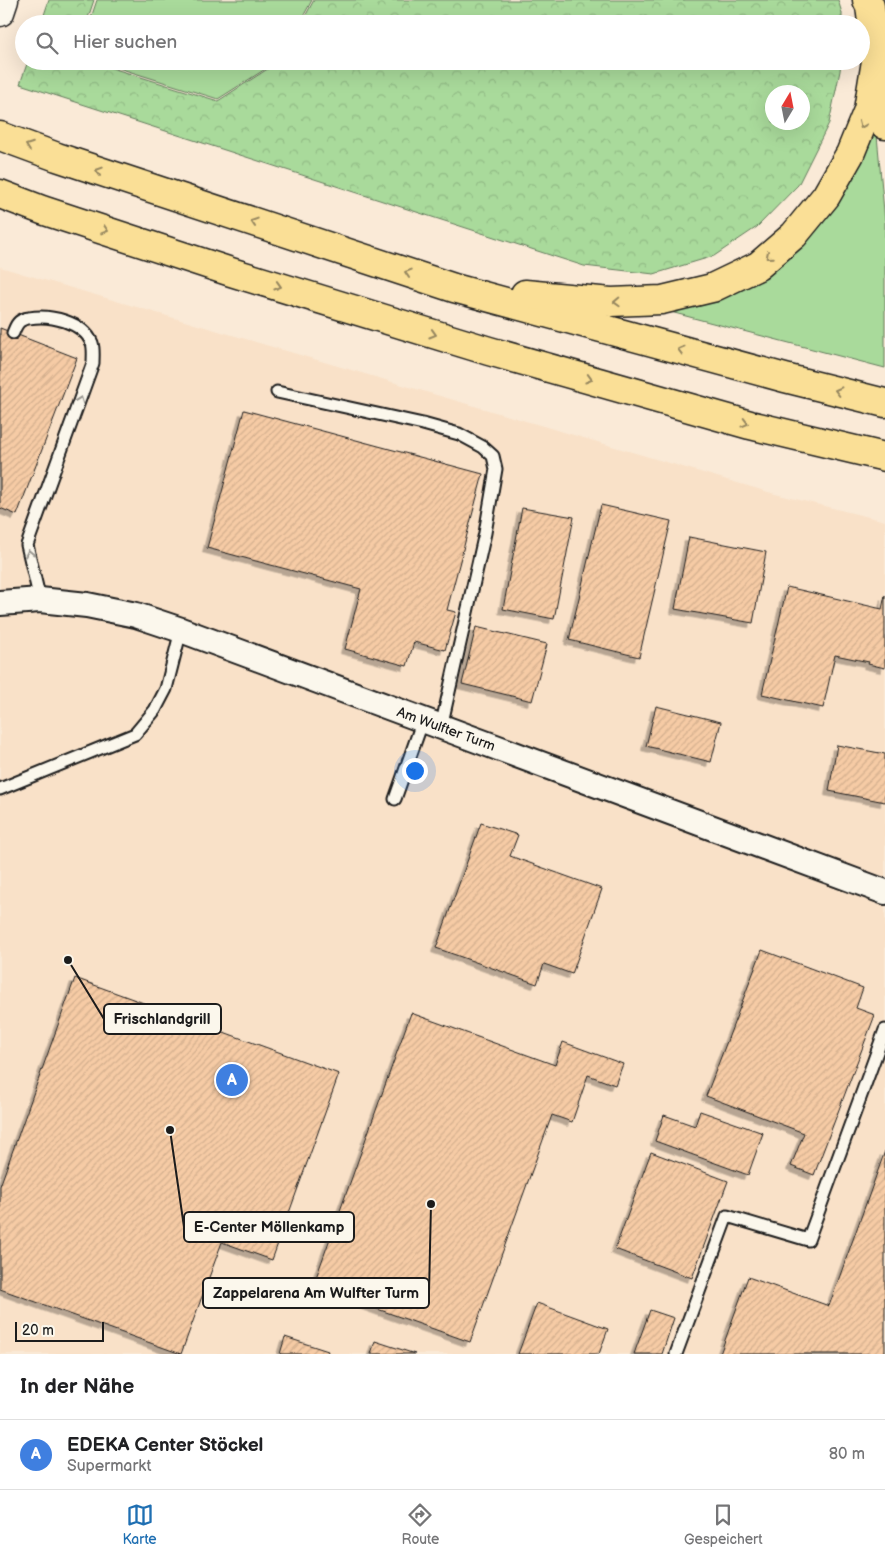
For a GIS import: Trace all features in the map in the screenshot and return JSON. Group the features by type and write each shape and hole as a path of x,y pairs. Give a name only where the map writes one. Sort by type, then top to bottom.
{"highway":[{"path":"867,0 870,6 885,126"},
{"path":"454,288 611,302 662,300 712,288 758,266 794,235 820,203 850,154 868,110 876,61"},
{"path":"0,136 57,157 454,288 785,378 885,403"},
{"path":"0,194 42,210 231,272 489,351 750,424 885,457"}],"street":[{"path":"0,12 4,0"},
{"name":"Am Wulfter Turm","path":"0,603 40,600 87,604 136,615 181,630 885,892"}],"lane":[{"path":"13,333 22,319 37,316 54,318 69,323 84,332 92,344 93,363 26,545 40,600"},
{"path":"277,392 459,434 483,447 494,456 496,469 485,533 432,724 395,799"},
{"path":"0,789 135,734 155,710 166,689 181,630"},
{"path":"676,1354 727,1216 808,1240 885,1030"}],"shaded area":[{"path":"0,267 775,494 885,521 885,1354 0,1354"}],"green space":[{"path":"49,0 94,0 89,15 44,15"},
{"path":"97,0 312,0 304,15 92,15"},
{"path":"314,0 838,0 842,13 842,15 306,15"},
{"path":"25,70 118,70 218,101 266,70 840,70 829,123 798,185 757,227 714,256 654,274 584,266 20,84"},
{"path":"125,70 264,70 218,99"},
{"path":"875,114 885,222 885,368 659,309 764,273"}],"building":[{"path":"0,328 77,358 17,515 0,508"},
{"path":"244,410 483,474 447,610 456,612 445,650 414,642 407,666 345,649 361,589 207,548"},
{"path":"601,505 671,521 639,657 569,640"},
{"path":"522,508 574,517 554,619 503,609"},
{"path":"689,537 766,552 753,623 675,609"},
{"path":"787,587 882,609 885,595 885,668 868,664 869,662 835,655 823,708 762,694"},
{"path":"476,627 547,644 532,701 462,684"},
{"path":"656,706 721,722 711,762 646,746"},
{"path":"837,745 885,754 885,802 829,791"},
{"path":"481,823 518,835 510,856 602,889 572,974 544,964 537,984 436,948"},
{"path":"762,950 863,988 856,1008 875,1015 814,1175 791,1166 804,1133 706,1096"},
{"path":"75,978 339,1074 272,1260 222,1242 181,1354 0,1289 0,1186"},
{"path":"411,1013 555,1065 563,1042 623,1064 615,1085 588,1075 572,1122 552,1115 470,1342 313,1286"},
{"path":"700,1111 763,1133 748,1175 655,1141 664,1115 695,1126"},
{"path":"885,1151 885,1354 720,1354 748,1277 829,1306"},
{"path":"651,1152 728,1181 692,1278 615,1249"},
{"path":"537,1303 608,1329 599,1354 518,1354"},
{"path":"650,1310 674,1318 662,1354 634,1354"},
{"path":"285,1337 328,1351 327,1354 280,1354"},
{"path":"375,1341 415,1354 371,1354"}],"place":[{"name":"Frischlandgrill","path":"68,960"},
{"name":"EDEKA Center Stöckel","path":"232,1080"},
{"name":"E-Center Möllenkamp","path":"170,1130"},
{"name":"Zappelarena Am Wulfter Turm","path":"431,1204"}]}
